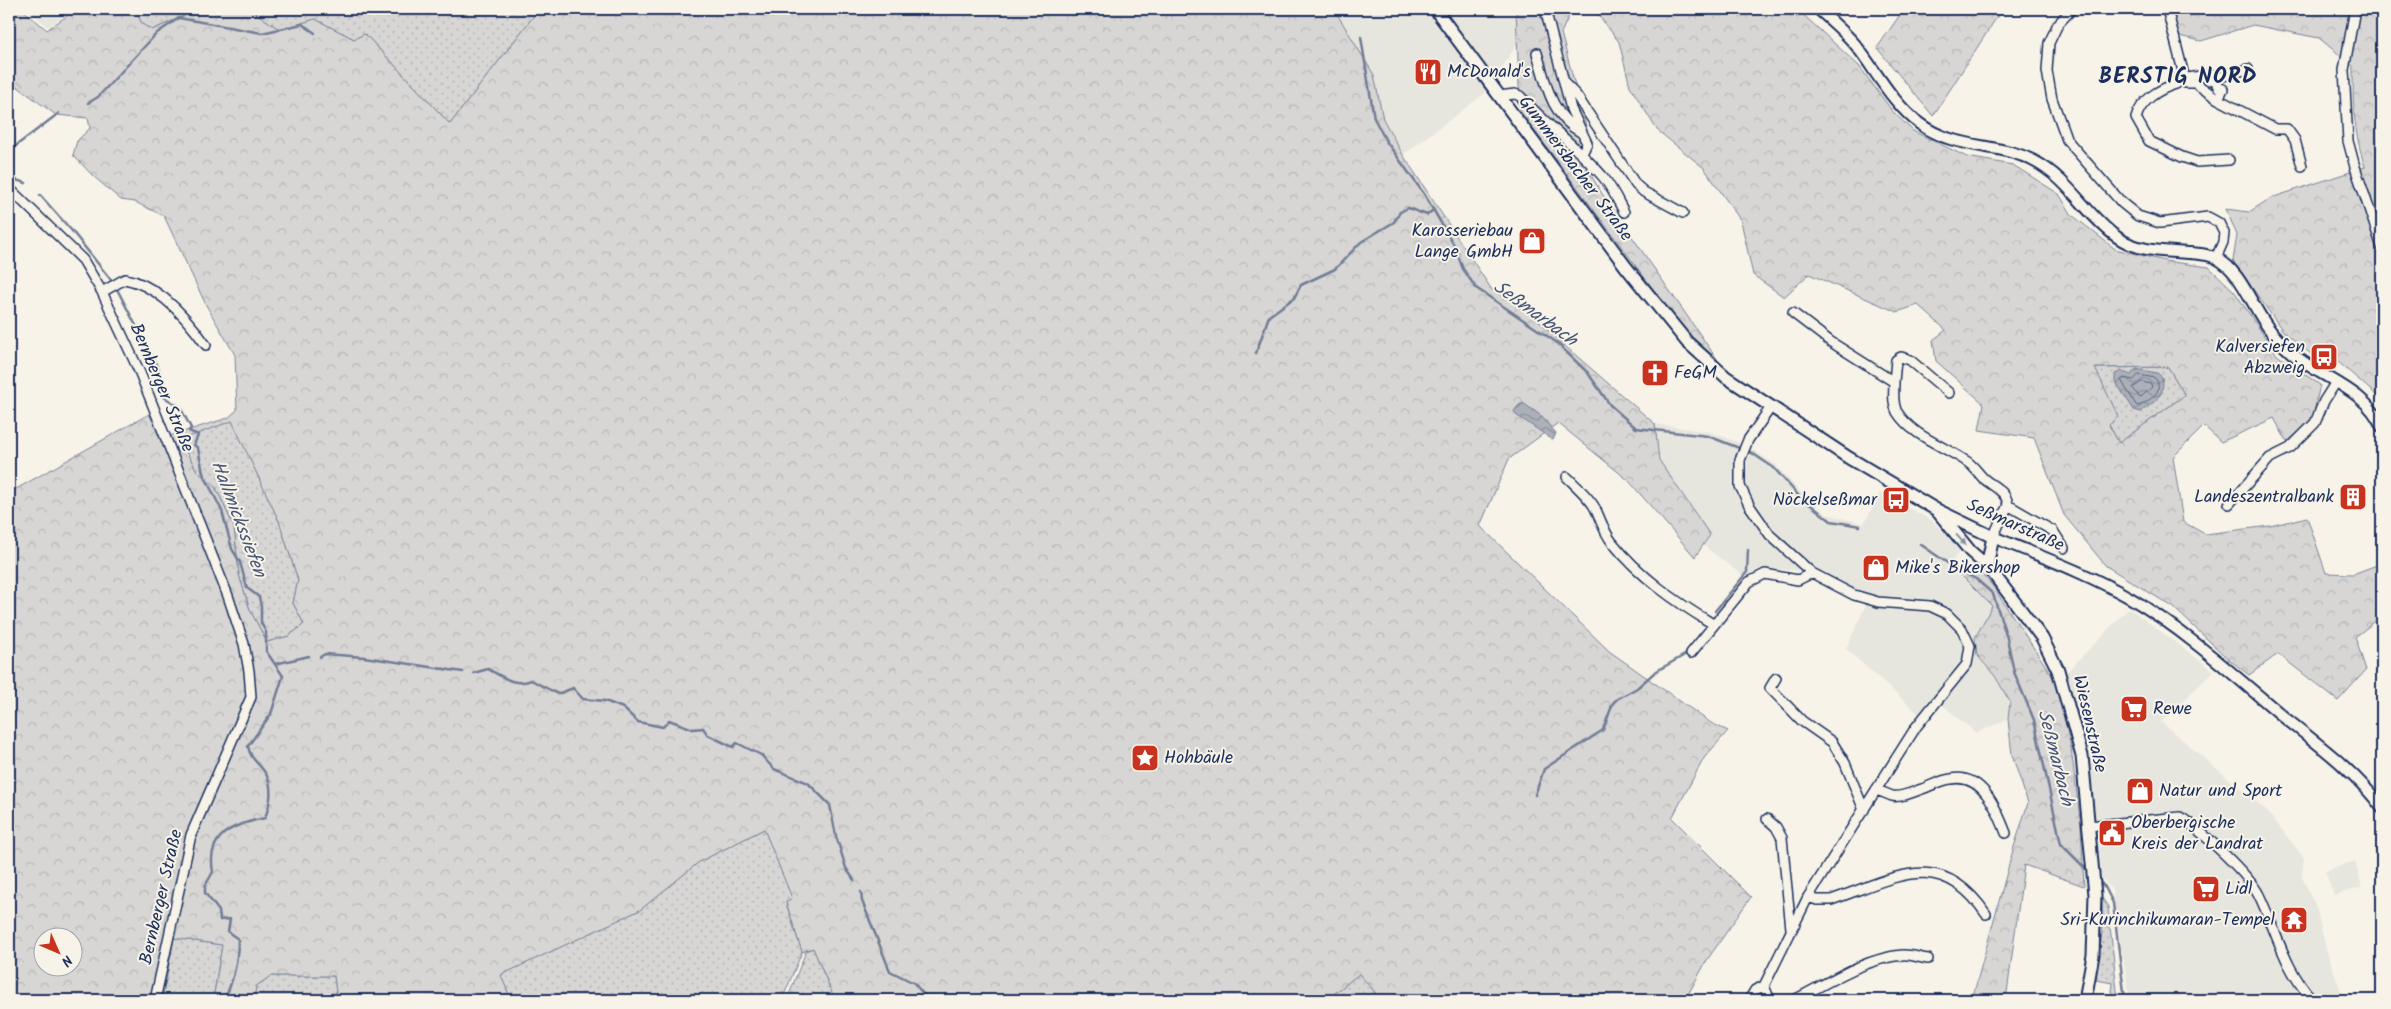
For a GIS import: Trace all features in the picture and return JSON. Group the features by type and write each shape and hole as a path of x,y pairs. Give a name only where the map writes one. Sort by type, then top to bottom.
{"main road":[{"name":"Gummersbacher Straße","path":"1435,9 1634,278"},
{"name":"Seßmarstraße","path":"1634,278 1686,342 1726,377 1849,458 1935,509 1994,537"},
{"name":"Wiesenstraße","path":"1935,509 1970,550 1989,568 2042,638 2058,670 2082,756 2093,872 2093,955 2085,1000"},
{"path":"1989,568 1988,560 1994,537"}],"street":[{"path":"1545,9 1571,109 1587,147 1582,154"},
{"path":"1818,9 1857,46 1900,106 1920,124 1943,137 1961,143 2006,151 2033,160 2056,175 2117,237 2133,245 2151,250 2203,254 2216,258 2235,274 2269,329 2287,348 2364,402 2378,417 2382,427"},
{"path":"2072,9 2058,24 2049,43 2048,71 2052,99 2067,140 2122,203 2138,216 2160,223 2208,217 2219,223 2224,233 2223,242 2216,258"},
{"path":"2167,9 2188,82"},
{"path":"2355,9 2344,70 2348,140 2382,247"},
{"path":"1537,53 1546,86 1556,110 1572,128 1582,134"},
{"path":"2215,78 2248,69"},
{"path":"2188,82 2207,75 2208,77 2214,75 2218,87 2224,89 2218,99"},
{"path":"2229,160 2197,162 2182,158 2149,141 2136,118 2138,111 2159,90 2176,84 2175,80 2188,82 2275,129 2287,129 2295,140 2302,166"},
{"path":"1565,84 1576,95 1636,185 1644,192 1684,213"},
{"path":"1499,96 1515,94 1520,96 1566,142 1582,154 1606,180 1624,212"},
{"name":"Bernberger Straße","path":"9,188 83,260 102,292 140,373 228,596 244,644 251,697 191,836 155,1000"},
{"path":"102,292 125,279 139,282 188,320 206,345"},
{"path":"1793,313 1831,342 1894,382"},
{"path":"1949,393 1910,360 1901,357 1896,360 1894,382 1896,411 1905,422 1944,450 1967,461 2005,495 2008,505 1994,537"},
{"path":"2229,504 2270,458 2290,448 2315,423 2324,401 2336,382"},
{"path":"1749,1000 1755,990 1764,986 1808,897 1916,727 1967,664 1970,646 1962,629 1947,614 1930,606 1878,602 1854,595 1812,573 1770,535 1749,505 1740,486 1740,460 1748,440 1770,407"},
{"path":"1567,477 1595,508 1612,542 1644,576 1672,600 1713,624"},
{"path":"2008,505 2053,531 2064,548"},
{"name":"Seßmarstraße","path":"1994,537 2109,587 2133,600 2184,635 2328,754 2369,790 2382,808"},
{"path":"1691,653 1713,624 1750,582 1766,574 1798,580 1812,573"},
{"path":"1776,678 1770,688 1802,720 1832,742 1845,764 1864,810"},
{"path":"1877,790 1893,796 1913,792 1951,778 1964,779 1976,784 1995,805 2006,833"},
{"path":"2088,826 2180,817 2191,823 2226,856 2258,893 2282,950 2297,979 2313,1000"},
{"path":"1767,819 1776,827 1782,838 1791,929"},
{"path":"1808,897 1817,900 1831,900 1907,874 1927,873 1949,878 1960,884 1986,914"},
{"path":"1794,1000 1849,972 1878,961 1903,955 1928,959"},
{"path":"1764,986 1770,1000"}],"shaded area":[{"path":"27,9 73,9 48,27"},
{"path":"1334,9 1516,9 1518,43 1484,94 1403,155 1383,119 1374,75"},
{"path":"1655,424 1710,432 1743,444 1776,465 1801,493 1826,514 1864,524 1880,493 1931,520 1961,549 1950,564 1992,606 1975,638 1977,655 1995,676 2010,702 2008,719 1976,733 1933,697 1919,714 1846,649 1871,594 1853,589 1821,571 1758,569 1746,578 1704,546 1710,535 1659,460"},
{"path":"2129,608 2214,671 2161,722 2266,810 2304,858 2302,877 2316,907 2326,949 2344,1000 2130,1000 2112,889 2102,878 2087,742 2065,674"},
{"path":"2355,861 2362,887 2334,895 2325,871"}],"green space":[{"path":"9,9 22,9 47,30 76,9 135,9 142,24 152,30 195,11 250,9 280,30 315,19 354,39 365,34 450,124 539,9 1334,9 1374,75 1383,119 1403,155 1492,290 1527,309 1557,339 1655,424 1659,460 1710,535 1695,557 1628,480 1558,423 1509,459 1480,526 1609,651 1711,723 1728,731 1704,758 1672,818 1751,897 1707,960 1685,1000 1377,1000 1375,992 1359,974 1326,1000 835,1000 813,948 802,952 786,902 792,898 764,829 699,862 640,910 501,975 511,1000 337,1000 334,976 271,976 256,986 254,1000 213,1000 222,945 174,938 162,1000 9,1000 9,493 149,414 163,438 228,418 237,410 235,355 206,305 164,216 135,202 121,200 93,176 73,155 77,141 90,128 88,118 56,115 18,87 9,84","holes":["232,421 279,521 298,580 293,603 304,624 289,636 267,642 250,610 239,575 234,527 216,488 197,471 180,440"]},
{"path":"135,9 249,9 195,11 152,30 142,24"},
{"path":"250,9 539,9 450,124 365,34 354,39 315,19 280,30"},
{"path":"1516,9 1572,9 1561,33 1587,130 1575,148 1601,192 1717,359 1683,329 1520,111"},
{"path":"1594,9 1797,9 1859,66 1893,112 1913,131 1967,157 2013,165 2059,194 2072,215 2115,249 2165,261 2209,267 2234,291 2277,355 2320,385 2312,420 2287,442 2274,418 2221,442 2204,426 2173,457 2183,522 2205,534 2270,526 2307,517 2326,573 2353,574 2382,563 2382,616 2355,637 2366,670 2338,701 2278,654 2249,675 2226,657 2173,607 2106,566 2064,515 2034,438 1979,430 1984,404 1936,361 1933,340 1946,330 1918,305 1897,312 1809,274 1784,297 1753,275 1741,221 1704,168 1657,130 1630,86 1619,42","holes":["2168,367 2185,395 2119,443 2109,425 2118,416 2095,368"]},
{"path":"1904,9 2002,9 1933,116 1877,48"},
{"path":"2171,9 2382,9 2382,400 2329,354 2311,354 2283,331 2233,261 2237,235 2226,209 2249,212 2271,198 2365,167 2354,117 2353,66 2319,38 2253,25 2201,41 2179,36"},
{"path":"2168,367 2185,395 2119,443 2109,425 2095,368"},
{"path":"232,420 279,521 298,580 293,603 304,624 289,636 267,642 250,610 239,575 234,527 216,488 197,471 180,440"},
{"path":"1974,566 1992,585 2057,683 2071,748 2081,826 2084,886 2024,865 2007,993 1977,1000 1972,1000 2013,850 2028,803 2012,755 2008,719 2010,702 1995,676 1977,655 1975,638 1992,606 1959,573"},
{"path":"764,829 793,898 786,903 802,952 782,1000 511,1000 500,975 640,910 699,862"},
{"path":"2102,898 2108,907 2118,1000 2111,1000 2113,983 2096,980 2103,924"},
{"path":"174,938 222,945 213,1000 162,1000"},
{"path":"813,948 835,1000 787,1000 806,951"},
{"path":"1359,974 1375,992 1377,1000 1326,1000"},
{"path":"271,976 334,976 337,1000 254,1000 256,986"}],"water":[{"path":"2136,369 2157,373 2162,377 2163,384 2158,398 2141,412 2134,410 2115,381 2115,374 2121,371 2131,375"},
{"path":"1523,403 1540,415 1556,433 1553,440 1516,415 1514,411"}],"waterway":[{"path":"88,103 98,97 157,33 179,18 262,33 302,24 315,33"},
{"name":"Seßmarbach","path":"1361,37 1374,118 1386,141 1424,194 1454,245 1463,269 1476,288 1556,342 1588,373 1610,405 1636,428 1708,436 1752,453 1774,468 1798,495 1831,521 1860,526"},
{"path":"9,151 59,113"},
{"name":"Hallmickssiefen","path":"9,178 26,183"},
{"name":"Hallmickssiefen","path":"40,195 111,280"},
{"path":"1256,353 1269,316 1294,298 1301,285 1335,269 1361,242 1394,222 1400,212 1408,208 1427,215 1433,210"},
{"name":"Hallmickssiefen","path":"118,291 159,370 164,397 180,407 191,428 189,431 198,435 194,445 198,448 203,473 222,511 232,549 240,562 247,588 259,597 261,623 266,632 266,651 283,676 271,714 248,746 251,755 265,772 269,781 270,797 267,813 265,818 233,828 218,840 212,859 213,872 205,886 205,893 219,911 220,920 230,919 228,932 238,939 235,971 224,1000"},
{"name":"Seßmarbach","path":"1920,544 1956,569 1976,579 1993,594 2007,638 2014,672 2034,720 2061,844 2088,871"},
{"path":"1715,611 1747,572 1748,550"},
{"path":"1535,795 1544,769 1603,730 1613,703 1617,699 1637,688 1655,672 1688,653"},
{"path":"320,657 325,654 364,657 463,672"},
{"path":"275,664 309,656"},
{"path":"474,673 488,669 514,682 531,680 558,694 573,688 583,699 605,701 623,708 638,722 663,727 669,720 693,729 703,728 708,735 733,747 737,743 761,755 774,769 808,783 830,805 836,836 846,868 854,880"},
{"name":"Seßmarbach","path":"2098,880 2105,887 2113,903 2125,1000"},
{"path":"861,892 862,901 890,971 914,983 924,995 940,1000"}],"place":[{"name":"McDonald's","path":"1428,72"},
{"name":"Karosseriebau Lange GmbH","path":"1532,241"},
{"name":"Kalversiefen Abzweig","path":"2324,357"},
{"name":"FeGM","path":"1655,373"},
{"name":"Landeszentralbank","path":"2353,497"},
{"name":"Nöckelseßmar","path":"1896,500"},
{"name":"Mike's Bikershop","path":"1876,568"},
{"name":"Rewe","path":"2134,709"},
{"name":"Hohbäule","path":"1145,758"},
{"name":"Natur und Sport","path":"2140,791"},
{"name":"Oberbergische Kreis der Landrat","path":"2112,833"},
{"name":"Lidl","path":"2206,889"},
{"name":"Sri-Kurinchikumaran-Tempel","path":"2294,920"}],"district":[{"name":"BERSTIG NORD","path":"2178,77"}]}
